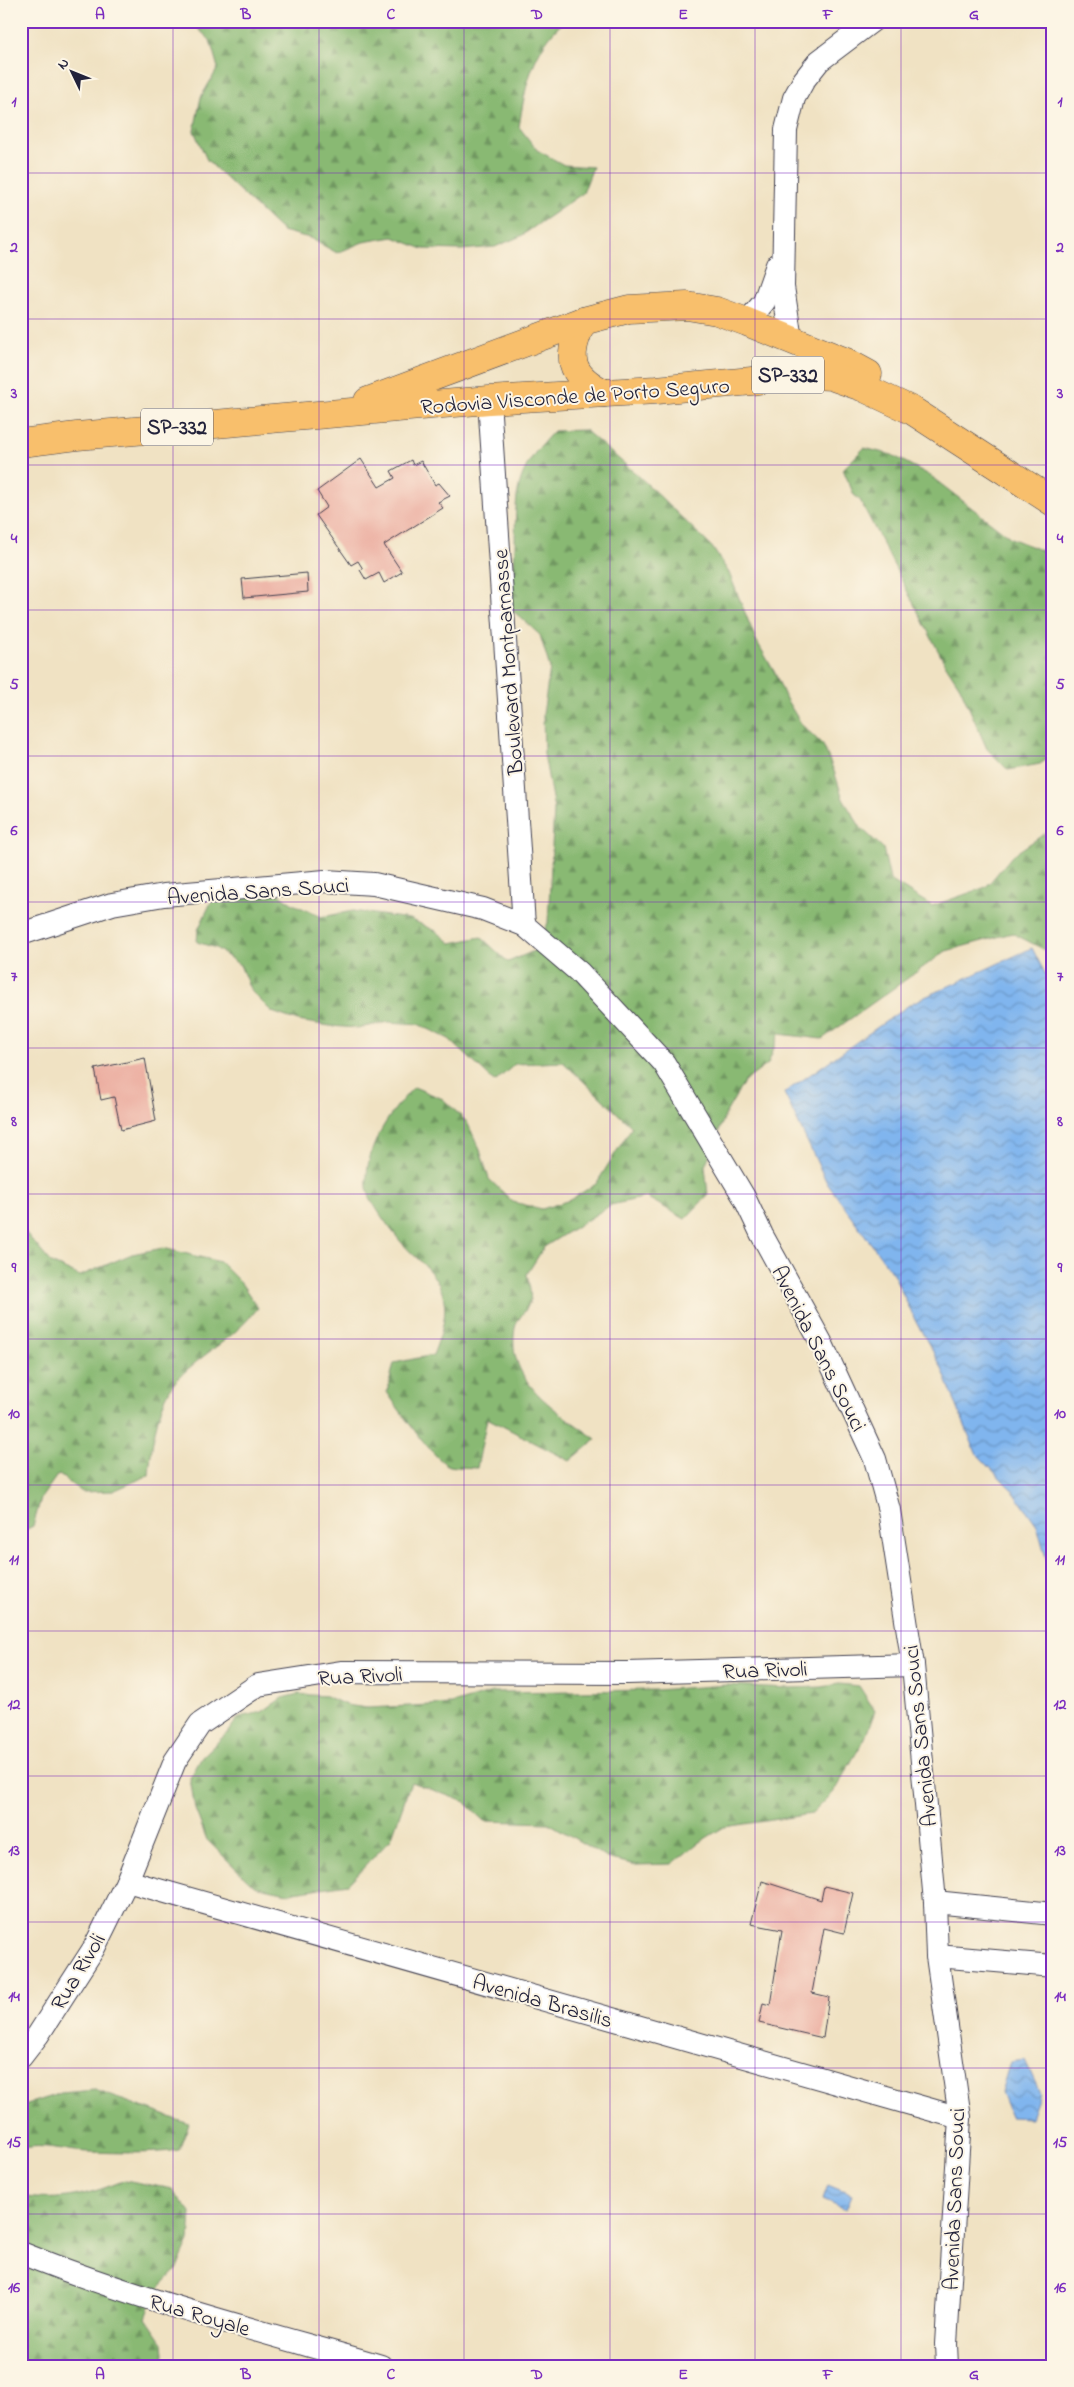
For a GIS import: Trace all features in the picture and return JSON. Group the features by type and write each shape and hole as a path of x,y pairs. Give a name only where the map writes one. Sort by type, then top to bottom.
{"main road":[{"name":"Rodovia Visconde de Porto Seguro","path":"333,414 583,321 629,309 687,306 717,311 846,362 914,398 1053,500"},
{"path":"583,321 572,350 576,371 587,384 604,393"},
{"name":"Rodovia Visconde de Porto Seguro","path":"21,443 77,436 490,400 752,381 793,374 831,376 862,387 913,412 1053,500"}],"street":[{"path":"791,340 783,287 783,245 786,130 794,98 804,80 820,61 872,21"},
{"path":"746,322 768,295 783,245"},
{"name":"Boulevard Montparnasse","path":"490,400 524,925"},
{"name":"Avenida Sans Souci","path":"21,934 112,904 164,895 325,881 374,884 483,909 524,925 579,972 664,1063 744,1197 821,1342 875,1458 889,1510 913,1664 937,1956 960,2118 946,2344 948,2366"},
{"name":"Rua Rivoli","path":"21,2057 38,2035 94,1948 127,1881 175,1761 200,1724 258,1684 341,1672 627,1673 913,1664"},
{"name":"Avenida Brasilis","path":"127,1881 960,2118"},
{"path":"934,1902 1053,1914"},
{"path":"937,1956 1053,1966"},
{"name":"Rua Royale","path":"21,2253 84,2279 167,2305 381,2366"}],"green space":[{"path":"190,21 565,21 545,43 538,56 527,83 519,127 537,150 564,165 593,167 583,193 521,236 495,247 461,250 423,249 393,237 363,242 337,253 310,238 282,231 207,160 194,131 201,97 218,68 210,40"},
{"path":"585,430 641,478 712,547 729,573 756,640 775,673 786,699 802,725 823,745 843,799 861,828 883,848 890,880 932,906 986,887 1013,855 1053,828 1053,954 1012,933 946,951 822,1039 779,1034 768,1064 744,1082 727,1111 705,1166 708,1195 685,1219 646,1197 611,1205 544,1247 527,1274 530,1301 515,1328 514,1347 518,1365 526,1380 538,1394 566,1418 596,1439 570,1461 487,1418 477,1468 453,1467 443,1462 426,1444 387,1392 394,1363 433,1355 441,1332 445,1308 442,1292 435,1278 392,1231 368,1193 367,1173 374,1145 380,1132 396,1108 414,1087 443,1099 467,1122 480,1150 489,1179 513,1202 542,1209 570,1200 596,1184 632,1127 563,1062 515,1064 495,1082 449,1039 418,1024 389,1022 358,1028 330,1026 298,1021 272,1012 251,991 240,965 216,948 197,942 198,930 213,898 269,887 293,904 322,917 353,911 410,919 436,931 451,943 481,937 508,962 534,951 548,923 554,809 544,754 543,714 550,668 540,635 511,609 517,497 524,472 531,459 554,431"},
{"path":"864,448 892,455 929,475 1011,538 1040,550 1053,560 1053,755 1040,764 1008,770 987,749 960,687 944,662 860,500 854,495 843,469"},
{"path":"21,1227 51,1263 80,1276 132,1254 163,1248 220,1262 241,1283 258,1308 236,1331 184,1373 170,1389 161,1409 155,1430 149,1475 113,1491 82,1492 58,1474 41,1498 33,1526 21,1532"},
{"path":"839,1684 859,1686 875,1711 865,1738 833,1793 812,1814 724,1827 698,1843 672,1864 636,1865 607,1858 549,1823 485,1821 465,1802 411,1782 391,1839 348,1884 288,1893 254,1886 207,1840 195,1809 190,1778 202,1757 227,1733 239,1717 262,1712 282,1698 298,1694 326,1696 346,1705 367,1708 452,1704 493,1692 656,1690 726,1685 787,1688 822,1687"},
{"path":"95,2090 189,2124 179,2150 124,2153 82,2152 38,2147 21,2149 21,2106 61,2093"},
{"path":"125,2180 172,2189 191,2213 189,2241 176,2270 156,2291 146,2318 163,2343 165,2366 21,2366 21,2196 61,2198 74,2196"}],"water":[{"path":"1032,948 1053,989 1053,1584 1037,1525 1013,1491 976,1453 940,1364 915,1320 894,1275 827,1183 784,1093 912,1003"},
{"path":"1025,2060 1040,2093 1031,2118 1011,2117 1001,2092 1010,2062"},
{"path":"828,2185 852,2195 846,2209 823,2199"}],"building":[{"path":"361,459 379,487 395,478 391,471 411,460 413,465 421,461 435,485 439,483 450,496 438,502 443,508 384,545 402,572 384,583 379,573 366,580 360,570 363,569 358,561 351,565 316,515 327,507 317,491"},
{"path":"307,573 308,592 244,598 242,579"},
{"path":"145,1058 156,1121 121,1130 114,1097 101,1100 95,1069"},
{"path":"762,1881 821,1900 824,1886 853,1893 844,1933 824,1928 812,1993 829,1997 823,2038 759,2023 763,2003 770,2005 782,1930 751,1924"}]}
